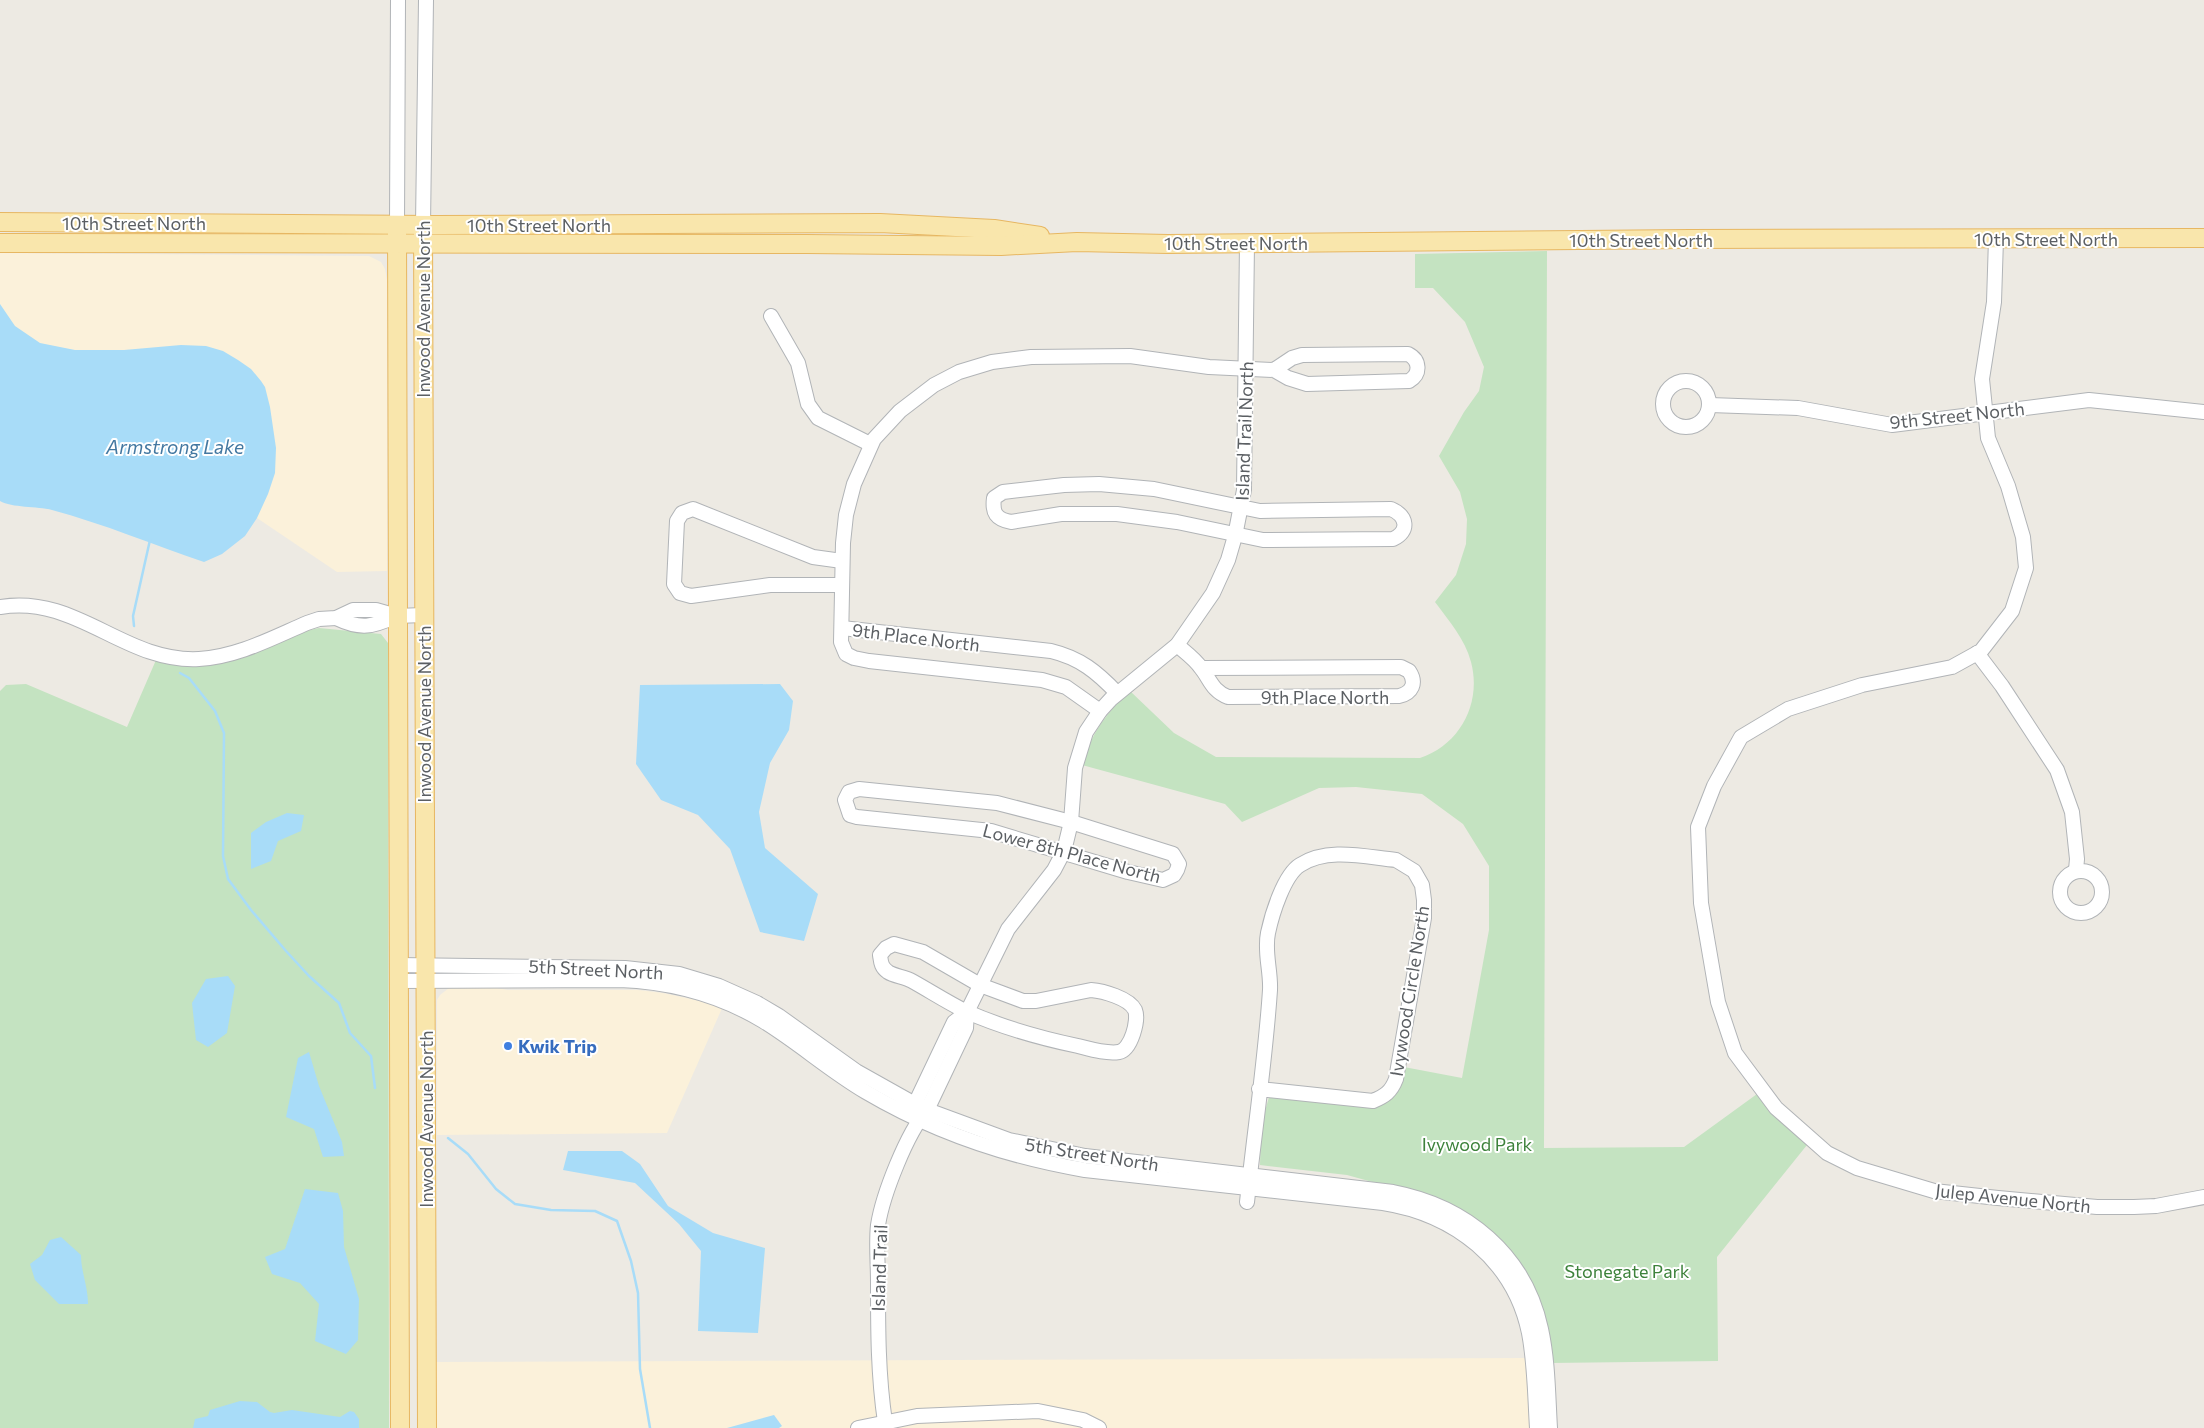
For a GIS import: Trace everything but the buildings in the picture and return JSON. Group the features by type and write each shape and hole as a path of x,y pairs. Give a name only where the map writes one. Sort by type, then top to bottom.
{"main road":[{"name":"10th Street North","path":"0,222 397,225 900,224 994,230 1077,242"},
{"name":"Inwood Avenue North","path":"397,225 400,1428"},
{"name":"Inwood Avenue North","path":"423,225 427,1428"},
{"name":"10th Street North","path":"0,243 1001,246 1077,242 1247,243 1690,239 2204,238"}],"street":[{"name":"Inwood Avenue North","path":"397,225 398,0"},
{"name":"Inwood Avenue North","path":"423,225 426,0"},
{"name":"Julep Avenue North","path":"1996,239 1994,302 1982,379 1988,438 2008,486 2023,537 2026,568 2012,611 1981,651 1952,667 1862,685 1788,709 1741,737 1714,786 1698,827 1701,903 1718,1002 1735,1053 1776,1108 1827,1153 1872,1174 1934,1191 2098,1207 2156,1206 2204,1197"},
{"name":"Island Trail North","path":"920,1111 954,1022 967,1012 1008,929 1054,870 1064,852 1072,822 1075,768 1086,732 1100,711 1116,693 1177,645 1213,593 1228,560 1241,507 1245,465 1247,243"},
{"path":"771,316 798,363 808,404 818,418 870,444"},
{"path":"842,628 842,561 846,515 854,484 870,444 900,412 934,385 959,372 992,362 1031,357 1130,356 1209,367 1274,370 1288,378 1307,384 1402,382 1414,378 1418,367 1416,361 1408,354 1316,354 1292,358 1274,370"},
{"name":"9th Street North","path":"1710,405 1798,408 1892,425 2089,400 2204,412"},
{"path":"1100,484 1154,489 1241,507 1260,510 1391,509 1400,513 1404,520 1404,529 1400,535 1393,539 1263,540 1235,536 1177,522 1117,514 1061,514 1011,522 995,515 993,508 994,498 1002,492 1064,485 1100,484"},
{"path":"841,585 770,585 691,596 680,593 674,584 677,521 682,513 693,509 813,557 842,561"},
{"path":"0,607 15,604 48,607 143,650 184,659 199,659 232,654 320,619 336,618 353,626 375,626 397,616 423,615"},
{"name":"9th Place North","path":"1100,711 1066,687 1042,680 933,669 854,658 846,654 842,628 1060,653 1083,663 1098,674 1116,693"},
{"name":"9th Place North","path":"1177,645 1202,668 1207,680 1222,695 1235,697 1399,696 1406,695 1412,690 1413,682 1409,671 1401,667 1202,668"},
{"path":"1977,653 2002,686 2057,770 2072,812 2078,859 2076,870"},
{"name":"Lower 8th Place North","path":"859,789 973,799 997,803 1072,822 1173,854 1177,859 1177,870 1174,875 1163,880 1128,872 983,829 856,818 850,815 845,800 850,792 859,789"},
{"name":"Ivywood Circle North","path":"1248,1189 1270,988 1267,935 1273,914 1288,879 1298,866 1315,856 1328,854 1396,860 1406,865 1414,871 1422,885 1424,918 1396,1079 1392,1089 1385,1096 1373,1101 1259,1089"},
{"path":"894,944 910,947 980,984 1023,1001 1036,1001 1091,990 1100,991 1128,1003 1134,1009 1136,1015 1131,1041 1123,1051 1116,1053 1044,1039 967,1012 910,980 888,972 881,965 880,955 886,948 894,944"},
{"name":"5th Street North","path":"398,973 630,980 693,990 753,1015 847,1080 920,1111 981,1145 1043,1162 1103,1172 1383,1203 1413,1209 1443,1221 1477,1245 1504,1275 1526,1320 1531,1344 1537,1428"},
{"name":"Island Trail","path":"885,1422 878,1355 878,1225 895,1170 920,1111"},
{"name":"5th Street North","path":"1248,1189 1404,1194 1429,1201 1453,1211 1481,1230 1514,1267 1534,1304 1544,1347 1550,1428"},
{"path":"858,1428 916,1416 1038,1411 1083,1420 1099,1428"}],"shaded area":[{"path":"0,253 369,256 381,262 385,269 387,280 387,571 337,572 0,345"},
{"path":"484,986 508,990 638,990 663,993 723,1006 667,1133 437,1135 437,1000 449,988"},
{"path":"1528,1358 1532,1428 435,1428 435,1362"}],"green space":[{"name":"Ivywood Park","path":"1547,251 1544,1148 1684,1147 1757,1094 1807,1145 1717,1257 1718,1361 1550,1363 1543,1316 1445,1202 1347,1175 1260,1165 1261,1125 1269,1097 1349,1105 1379,1104 1388,1101 1395,1094 1404,1067 1462,1078 1489,930 1489,866 1463,824 1422,794 1356,787 1319,788 1242,822 1225,804 1082,765 1090,743 1100,725 1130,691 1174,733 1216,757 1420,758 1434,752 1457,733 1470,707 1474,677 1465,646 1456,630 1435,602 1456,575 1466,544 1467,519 1460,492 1439,456 1464,412 1479,391 1484,367 1465,322 1433,288 1415,288 1415,254"},
{"path":"319,628 381,634 388,643 389,1428 0,1428 0,691 6,685 26,684 127,727 156,660 171,663 201,664 229,660 258,652 301,633"}],"water":[{"name":"Armstrong Lake","path":"0,304 15,326 40,343 75,350 124,350 181,345 206,346 223,351 251,369 265,387 276,448 275,473 268,494 257,518 245,536 222,554 204,562 71,516 46,509 11,505 0,501"},
{"path":"780,684 793,701 789,730 770,763 759,812 765,848 818,894 804,941 760,932 730,849 698,815 661,800 636,764 640,685"},
{"path":"287,813 304,815 301,831 278,841 271,861 251,869 251,833 266,822"},
{"path":"228,976 235,986 227,1033 208,1047 196,1040 192,1003 206,979"},
{"path":"309,1052 319,1086 342,1142 344,1156 323,1157 314,1129 286,1117 298,1058"},
{"path":"568,1151 622,1151 640,1164 668,1206 713,1233 765,1248 758,1333 698,1331 701,1251 679,1224 635,1183 563,1170"},
{"path":"305,1189 338,1193 343,1211 344,1247 359,1299 358,1340 346,1354 315,1341 319,1304 300,1283 272,1274 265,1257 285,1249"},
{"path":"61,1237 81,1255 88,1304 59,1304 35,1280 30,1264 42,1255 50,1240"},
{"path":"240,1401 257,1402 274,1413 292,1410 340,1417 350,1411 354,1412 359,1419 359,1428 193,1428 195,1419 208,1416 210,1410"},
{"path":"774,1415 782,1426 779,1428 727,1428"}],"waterway":[{"path":"134,626 133,616 150,540"},
{"path":"180,673 189,678 215,711 224,733 223,856 228,879 251,910 286,951 309,976 339,1003 350,1033 371,1056 375,1088"},
{"path":"448,1138 468,1154 496,1189 515,1204 551,1210 595,1211 617,1221 631,1261 638,1293 640,1369 650,1428"}],"place":[{"name":"Kwik Trip","path":"508,1046"}],"park label":[{"name":"Stonegate Park","path":"1627,1271"}]}
